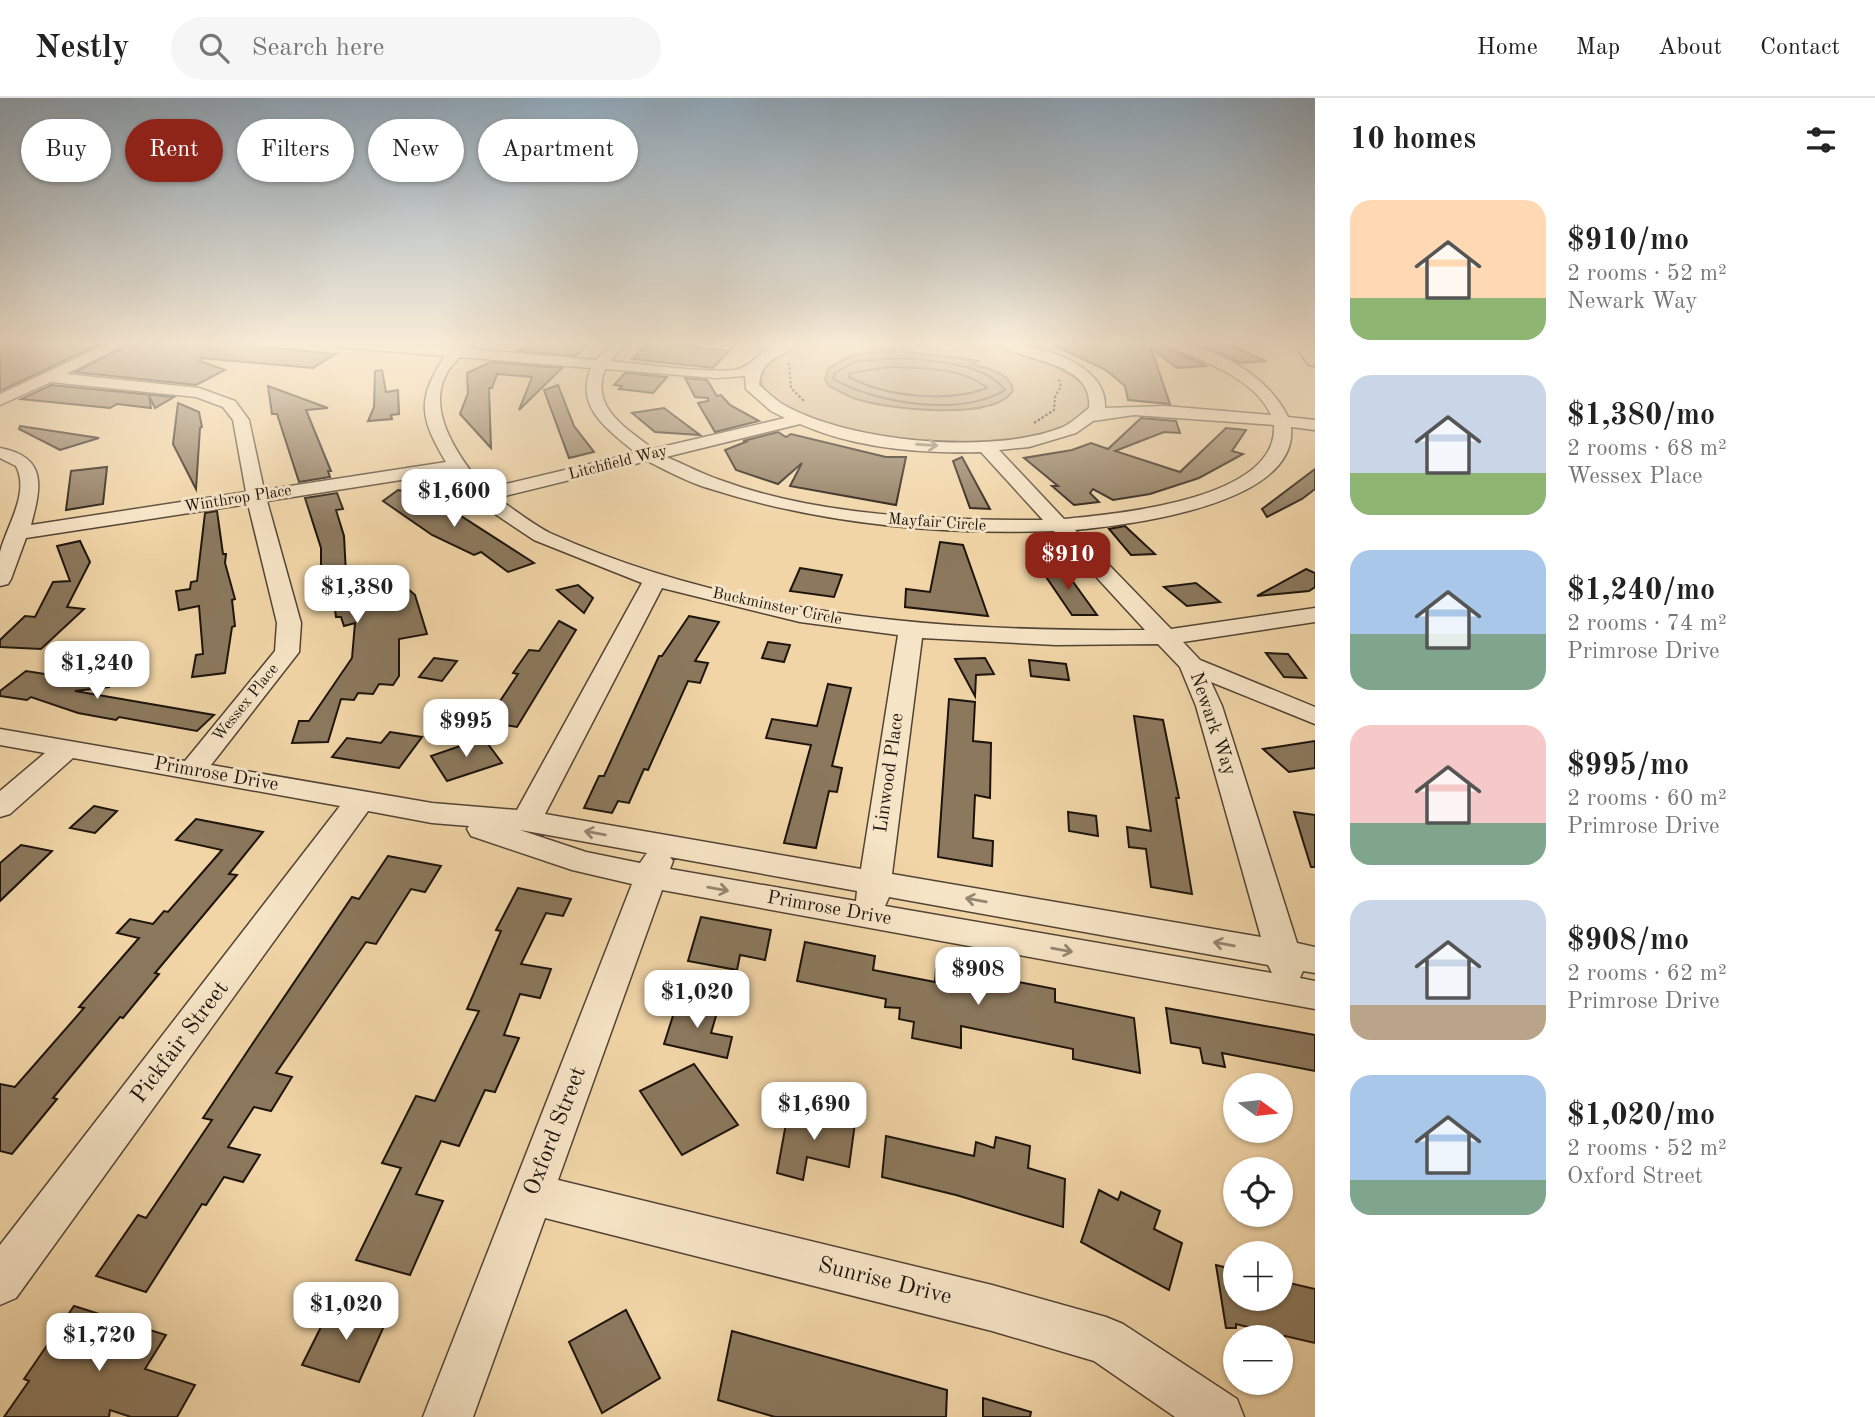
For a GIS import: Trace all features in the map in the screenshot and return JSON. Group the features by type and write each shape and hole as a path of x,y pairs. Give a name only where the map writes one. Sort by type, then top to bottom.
{"street":[{"name":"Wessex Place","path":"192,771 287,652 289,623 256,496 241,420 229,405"},
{"name":"Buckminster Circle","path":"431,405 434,424 457,466 481,496 541,536 654,580 800,615 911,630 1056,638 1167,637 1315,615"},
{"name":"Mayfair Circle","path":"597,405 603,416 625,438 651,455 700,478 750,494 854,516 943,526 1062,526 1182,509 1235,489 1256,475 1272,458 1283,440 1282,422"},
{"path":"773,405 803,414 832,431 883,441 931,446 985,446 1054,436 1076,427 1092,416 1115,410 1315,425"},
{"path":"1092,416 1099,405"},
{"path":"1114,405 1146,411"},
{"path":"1272,405 1282,422"},
{"name":"Litchfield Way","path":"481,496 651,455 803,414"},
{"name":"Newark Way","path":"985,446 1191,665 1209,706 1283,954 1304,993"},
{"path":"0,453 17,457 28,470 28,491 10,535 0,579"},
{"name":"Winthrop Place","path":"10,535 457,466"},
{"path":"526,821 654,580"},
{"name":"Linwood Place","path":"870,916 911,630"},
{"path":"1191,665 1315,716"},
{"name":"Primrose Drive","path":"0,737 432,813 526,821 657,861 870,916 1304,993"},
{"path":"0,807 67,749"},
{"name":"Pickfair Street","path":"0,1282 360,801"},
{"name":"Primrose Drive","path":"432,813 583,862 657,861 874,882 1315,960"},
{"name":"Oxford Street","path":"448,1417 657,861"},
{"name":"Sunrise Drive","path":"531,1194 992,1308 1105,1341 1219,1417"}],"path":[{"path":"798,405 803,414"},
{"path":"1029,426 1054,410 1054,405"}],"shaded area":[{"path":"782,405 887,405 949,410 981,408 984,405 1089,405 1082,416 1055,430 1027,437 988,441 942,442 894,438 848,431 807,419"}],"water":[{"path":"881,405 991,405 962,410"}],"building":[{"path":"76,405 116,405 110,408"},
{"path":"122,405 150,405 151,408"},
{"path":"178,405 199,412 202,427 196,489 173,444"},
{"path":"271,405 319,405 328,408 306,410 331,471 328,471 330,477 299,482 277,414 272,414"},
{"path":"374,405 399,405 399,414 391,415 392,419 368,421"},
{"path":"464,405 490,405 491,448 460,414"},
{"path":"549,405 566,405 574,426 594,452 569,458"},
{"path":"699,405 730,405 759,421 715,432"},
{"path":"664,408 700,435 655,432 632,413"},
{"path":"1141,418 1176,421 1180,433 1164,432 1115,451 1180,472 1226,428 1246,430 1232,451 1243,454 1199,478 1150,494 1113,500 1093,489 1090,493 1099,502 1074,505 1052,486 1058,486 1024,458 1072,450 1091,443 1108,449"},
{"path":"20,426 99,438 60,450 19,429"},
{"path":"778,432 786,437 791,434 886,457 906,457 896,505 790,486 802,463 778,484 736,470 725,450 748,441 743,441"},
{"path":"962,457 990,509 970,508 953,461"},
{"path":"107,467 103,504 66,510 71,471"},
{"path":"1315,469 1315,489 1267,517 1262,509"},
{"path":"398,490 430,496 534,563 508,572 481,552 474,555 432,535 383,501"},
{"path":"337,493 343,509 336,510 344,536 346,574 355,573 361,606 408,589 415,595 427,634 399,639 399,676 393,685 379,684 373,694 358,693 354,700 341,699 328,742 292,743 299,721 309,721 352,658 355,623 344,626 341,617 336,617 329,567 321,568 321,548 305,498"},
{"path":"217,511 223,554 226,554 225,563 235,599 232,600 235,626 232,627 225,673 192,677 196,655 203,654 199,606 179,610 176,591 190,589 191,582 197,581 205,513"},
{"path":"1125,526 1155,554 1131,555 1109,529"},
{"path":"80,541 90,562 67,607 84,609 41,649 0,647 0,640 25,616 35,617 53,582 70,581 57,546"},
{"path":"940,542 963,545 988,616 905,607 906,589 930,592"},
{"path":"800,568 842,575 834,597 790,591"},
{"path":"1040,568 1063,568 1097,615 1072,615"},
{"path":"1306,569 1315,573 1315,587 1309,591 1257,596"},
{"path":"1196,583 1220,602 1187,606 1164,587"},
{"path":"578,585 593,598 584,613 557,590"},
{"path":"689,616 719,622 695,661 708,663 700,683 688,681 648,770 644,769 629,803 618,801 612,813 584,808 599,776 604,776 659,656 662,656"},
{"path":"559,621 576,630 517,727 486,722 518,674 513,673 529,650 539,651"},
{"path":"768,642 790,645 784,662 762,658"},
{"path":"1266,653 1288,654 1306,678 1284,677"},
{"path":"434,658 457,661 442,681 419,677"},
{"path":"985,658 994,674 976,675 975,696 955,659"},
{"path":"1029,660 1066,664 1069,680 1031,676"},
{"path":"76,667 76,676 109,682 109,687 75,691 214,715 197,731 119,717 116,720 78,713 31,697 27,700 0,696 0,691 26,671 64,677"},
{"path":"828,684 851,688 832,766 842,768 837,792 829,791 816,848 784,843 811,745 766,738 772,719 817,726"},
{"path":"949,699 975,702 973,741 991,743 990,798 975,795 973,838 993,841 992,866 938,857"},
{"path":"1134,716 1163,720 1179,798 1176,798 1192,894 1151,887 1146,849 1129,847 1127,827 1151,831"},
{"path":"390,732 422,737 399,768 332,757 347,738 381,743"},
{"path":"479,732 502,763 447,781 431,756 472,742"},
{"path":"1315,741 1315,768 1289,772 1263,749"},
{"path":"94,806 117,811 95,833 70,828"},
{"path":"1068,812 1096,816 1098,836 1069,831"},
{"path":"1294,812 1315,815 1315,867 1311,867"},
{"path":"196,819 263,832 229,874 237,875 155,973 159,974 123,1018 120,1017 53,1098 57,1099 12,1154 0,1151 0,1084 15,1087 84,1008 79,1007 139,938 117,933 130,919 153,924 164,911 168,912 222,850 176,840"},
{"path":"21,845 52,851 0,901 0,863"},
{"path":"388,856 441,866 425,892 411,889 376,944 366,942 276,1073 292,1077 271,1111 254,1107 228,1147 260,1155 243,1182 224,1177 206,1205 202,1204 146,1292 96,1276 138,1215 146,1218 212,1120 203,1118 251,1046 352,897 359,899"},
{"path":"518,888 571,899 563,916 546,913 521,964 551,969 540,998 520,994 504,1035 519,1038 495,1092 485,1090 459,1146 441,1141 416,1194 443,1201 410,1275 356,1260 401,1168 382,1163 416,1096 435,1101 479,1011 467,1009 501,931 496,930"},
{"path":"701,917 771,930 765,960 740,955 737,970 688,961"},
{"path":"805,942 875,956 873,970 935,982 936,969 981,977 982,975 1055,989 1055,1002 1134,1018 1140,1073 1073,1059 1073,1049 961,1026 961,1048 912,1038 914,1022 899,1019 900,1008 885,1007 886,999 797,981"},
{"path":"678,1000 718,1009 711,1033 732,1037 727,1058 664,1044"},
{"path":"1166,1008 1315,1035 1315,1071 1222,1053 1225,1067 1203,1063 1200,1048 1171,1043"},
{"path":"694,1064 738,1125 682,1155 640,1091"},
{"path":"789,1107 855,1123 849,1167 807,1157 803,1180 777,1173"},
{"path":"886,1136 974,1156 976,1142 994,1148 996,1137 1030,1146 1028,1168 1065,1179 1063,1227 956,1195 882,1177"},
{"path":"1099,1190 1118,1200 1121,1192 1160,1211 1154,1229 1182,1243 1169,1290 1081,1242"},
{"path":"1216,1265 1223,1267 1223,1309"},
{"path":"1293,1284 1315,1289 1315,1343 1293,1338 1293,1325 1226,1325 1223,1311 1293,1311"},
{"path":"334,1301 388,1317 359,1382 302,1365"},
{"path":"74,1306 166,1335 145,1369 195,1385 177,1417 131,1417 110,1410 109,1417 4,1417 29,1381 24,1379"},
{"path":"626,1310 660,1378 602,1413 569,1342"},
{"path":"732,1331 947,1390 946,1417 775,1417 718,1400"},
{"path":"983,1398 1031,1412 1030,1417 983,1417"}]}
